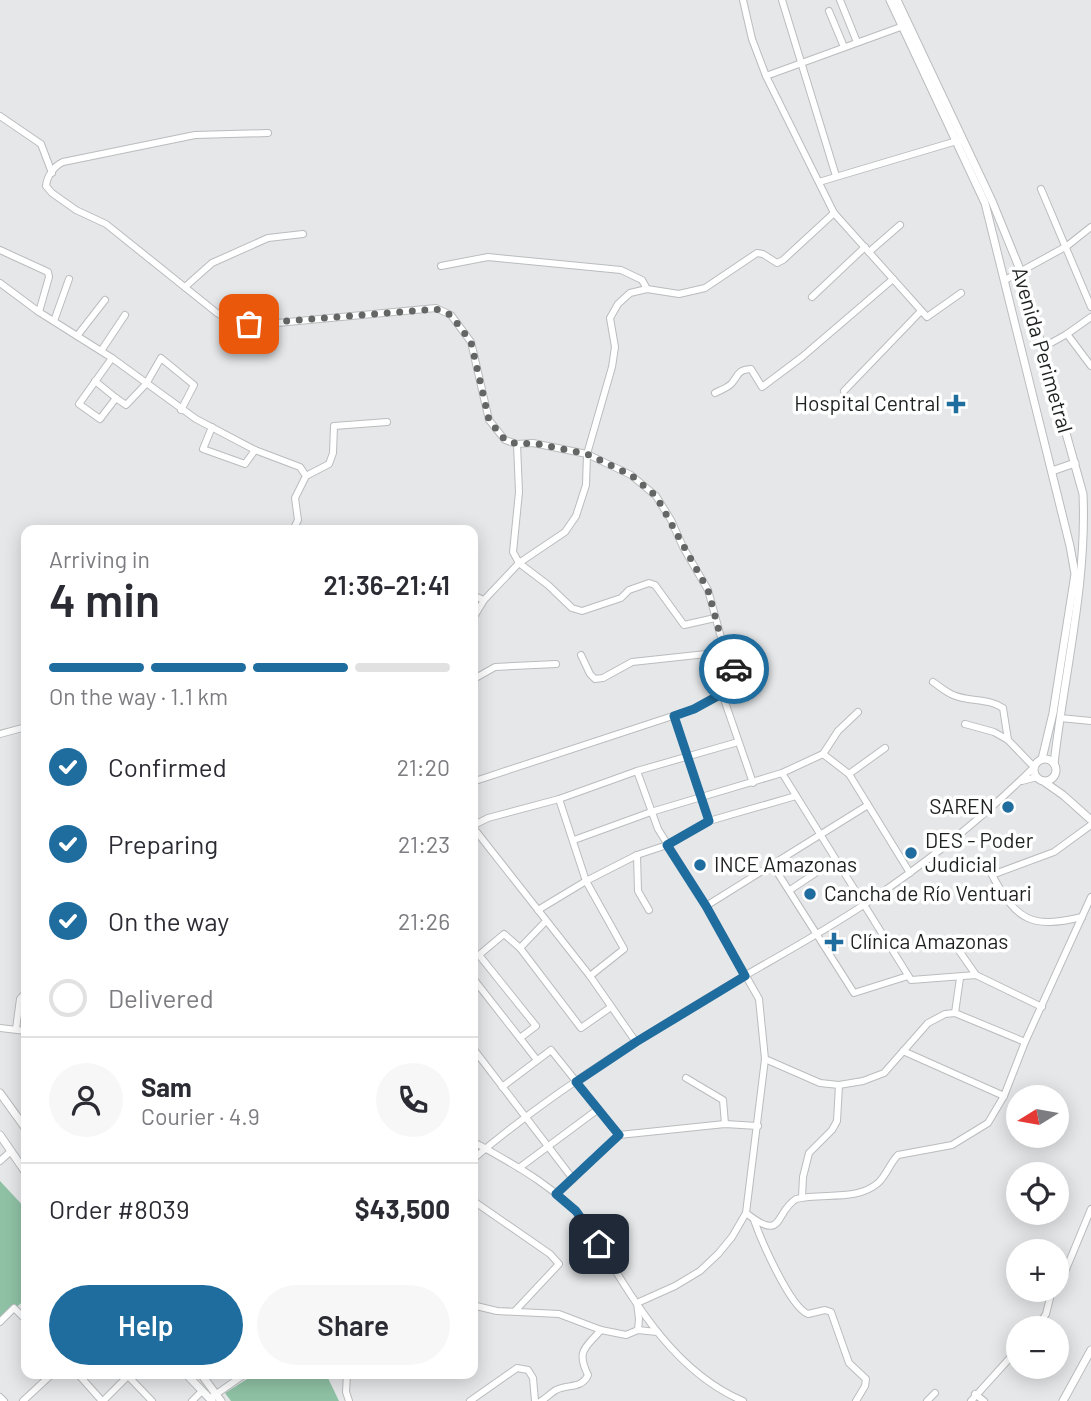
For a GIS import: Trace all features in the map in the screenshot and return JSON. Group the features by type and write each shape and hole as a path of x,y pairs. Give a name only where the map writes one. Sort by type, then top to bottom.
{"main road":[{"name":"Avenida Perimetral","path":"890,0 905,26 985,203 1052,471 1074,574 1053,713 1042,759"},
{"name":"Avenida Perimetral","path":"897,0 905,26"},
{"name":"Avenida Perimetral","path":"958,141 992,201 1021,272 1075,463 1087,493 1080,579 1054,766"},
{"path":"1052,471 1075,463"},
{"path":"1063,794 1054,766 1051,761 1042,759 1034,767 1040,779 1063,794 1091,823"},
{"path":"1040,779 1052,778 1054,766"},
{"path":"0,1093 21,1122"},
{"path":"0,1135 21,1166"},
{"path":"1061,1401 1091,1350"},
{"path":"191,1379 215,1399"},
{"path":"204,1379 215,1399"}],"street":[{"path":"743,0 752,40 766,76 834,213 927,317 961,293"},
{"path":"782,0 836,176"},
{"path":"840,0 857,43"},
{"path":"829,11 844,47"},
{"path":"766,76 905,26"},
{"path":"0,116 41,144 52,173"},
{"path":"268,133 195,135 63,162 58,164 47,178 46,186 76,210 106,224 216,313 234,322 249,324 436,309 451,315 471,342 489,420 505,440 587,454 631,475 656,496 708,590 725,653 734,668 724,702 753,783"},
{"path":"819,181 958,141"},
{"path":"1041,190 1091,307"},
{"path":"478,610 519,563 565,532 576,516 586,485 587,454 612,367 615,347 610,318 618,304 630,293 647,289 679,294 705,288 750,255 757,253 777,262 783,260 834,213"},
{"path":"812,297 867,249 900,225"},
{"path":"1005,280 1067,246 1091,227"},
{"path":"185,287 212,263 268,238 303,234"},
{"path":"0,250 48,272 39,312"},
{"path":"441,267 488,257 621,270 642,280 647,289"},
{"path":"54,321 69,279"},
{"path":"715,393 732,383 742,370 751,369 762,387 802,357 894,279"},
{"path":"0,283 39,312 112,358 181,410 255,450 300,467 306,476"},
{"path":"78,336 105,300"},
{"path":"844,391 921,310"},
{"path":"101,352 125,315"},
{"path":"1042,348 1091,317"},
{"path":"1067,334 1091,366"},
{"path":"112,358 79,404 100,419 116,398"},
{"path":"95,381 126,405 146,384 161,358 194,385 181,410"},
{"path":"296,525 298,520 295,498 306,476 329,464 333,453 334,426 387,422"},
{"path":"212,427 203,449 245,464 255,450"},
{"path":"517,444 519,492 513,552 519,563 572,608 582,611 621,598 629,590 649,583 655,585 684,625 715,618"},
{"path":"478,598 484,600"},
{"path":"581,655 590,674 596,679 632,662 725,653"},
{"path":"478,677 495,667 556,663"},
{"path":"933,682 952,695 974,701 995,702 1003,708 1008,740"},
{"path":"478,780 694,709 725,692"},
{"path":"574,840 651,812 782,773 822,754 838,732 858,712"},
{"path":"674,716 709,821"},
{"path":"1060,718 1091,721"},
{"path":"478,1155 576,1082 636,1042 817,934 910,873 1034,767 1008,740 994,732 965,724"},
{"path":"0,734 21,728"},
{"path":"478,823 738,742"},
{"path":"849,774 885,748"},
{"path":"822,754 849,774 910,873"},
{"path":"636,1303 675,1286 700,1271 725,1246 746,1213 765,1059 759,999 706,906 667,845 651,812 638,771"},
{"path":"782,773 911,980 976,975"},
{"path":"1017,784 1040,779"},
{"path":"538,910 586,881 637,855 667,845 709,821 796,796"},
{"path":"559,799 586,881 624,949 590,976"},
{"path":"706,906 868,805"},
{"path":"1082,917 1054,923 1029,920 1003,895 992,875 1054,852 1091,823"},
{"path":"478,834 590,976 636,1042"},
{"path":"637,855 638,891 649,910"},
{"path":"790,890 835,860"},
{"path":"772,864 854,993 908,976"},
{"path":"746,1213 754,1220 774,1226 779,1223 790,1203 802,1197 850,1194 879,1182 898,1155 952,1145 988,1123 1004,1096 1091,897"},
{"path":"520,948 546,921"},
{"path":"520,1038 536,1026 479,955 504,934 520,948 581,1028 611,1007"},
{"path":"953,942 976,975 1042,1007"},
{"path":"955,1013 960,978"},
{"path":"478,985 537,1060"},
{"path":"16,1029 21,998"},
{"path":"765,1059 805,1079 820,1083 839,1085 863,1080 884,1073 928,1023 945,1014 955,1013 1026,1042"},
{"path":"0,1028 21,1030"},
{"path":"502,1087 551,1050 619,1135"},
{"path":"903,1052 1004,1096"},
{"path":"478,1055 573,1179"},
{"path":"686,1078 723,1100 725,1124"},
{"path":"802,1197 803,1177 809,1153 832,1130 837,1121 839,1085"},
{"path":"519,1168 597,1110"},
{"path":"556,1194 619,1135 725,1124 758,1126"},
{"path":"478,1144 519,1168 576,1211 657,1332 704,1379 720,1391 743,1401"},
{"path":"0,1161 11,1152"},
{"path":"478,1204 550,1254 559,1264 515,1311"},
{"path":"1069,1262 1091,1209"},
{"path":"754,1220 762,1242 797,1307 808,1314 825,1310 831,1312 849,1363 866,1379 856,1401"},
{"path":"636,1303 638,1330"},
{"path":"478,1306 497,1311 559,1314 601,1330 626,1335 638,1330 657,1332"},
{"path":"0,1322 14,1308 21,1315"},
{"path":"541,1401 558,1389 580,1385 585,1381 588,1375 580,1357 582,1350 601,1330"},
{"path":"984,1401 973,1398 1006,1362"},
{"path":"470,1401 517,1368 527,1370 533,1378 535,1401"},
{"path":"23,1401 47,1379"},
{"path":"83,1379 103,1401 123,1379"},
{"path":"132,1379 152,1401"},
{"path":"215,1399 238,1379"},
{"path":"347,1379 349,1401"},
{"path":"192,1401 202,1391"},
{"path":"928,1401 935,1393"},
{"path":"0,1397 4,1401"}],"green space":[{"path":"0,1181 21,1204 21,1303 0,1321"},
{"path":"247,1379 328,1379 339,1401 231,1401 225,1393"}],"way so far":[{"path":"249,324 436,309 451,315 471,342 489,420 505,440 587,454 631,475 656,496 708,590 725,653 734,669"}],"place":[{"name":"Hospital Central","path":"956,404"},
{"name":"SAREN","path":"1008,807"},
{"name":"DES - Poder Judicial","path":"911,853"},
{"name":"INCE Amazonas","path":"700,865"},
{"name":"Cancha de Río Ventuari","path":"810,894"},
{"name":"Clínica Amazonas","path":"834,942"}],"route":[{"path":"599,1244 576,1211 556,1194 619,1135 576,1082 745,976 706,906 667,845 709,821 674,716 694,709 715,695 725,692 734,669"}]}
